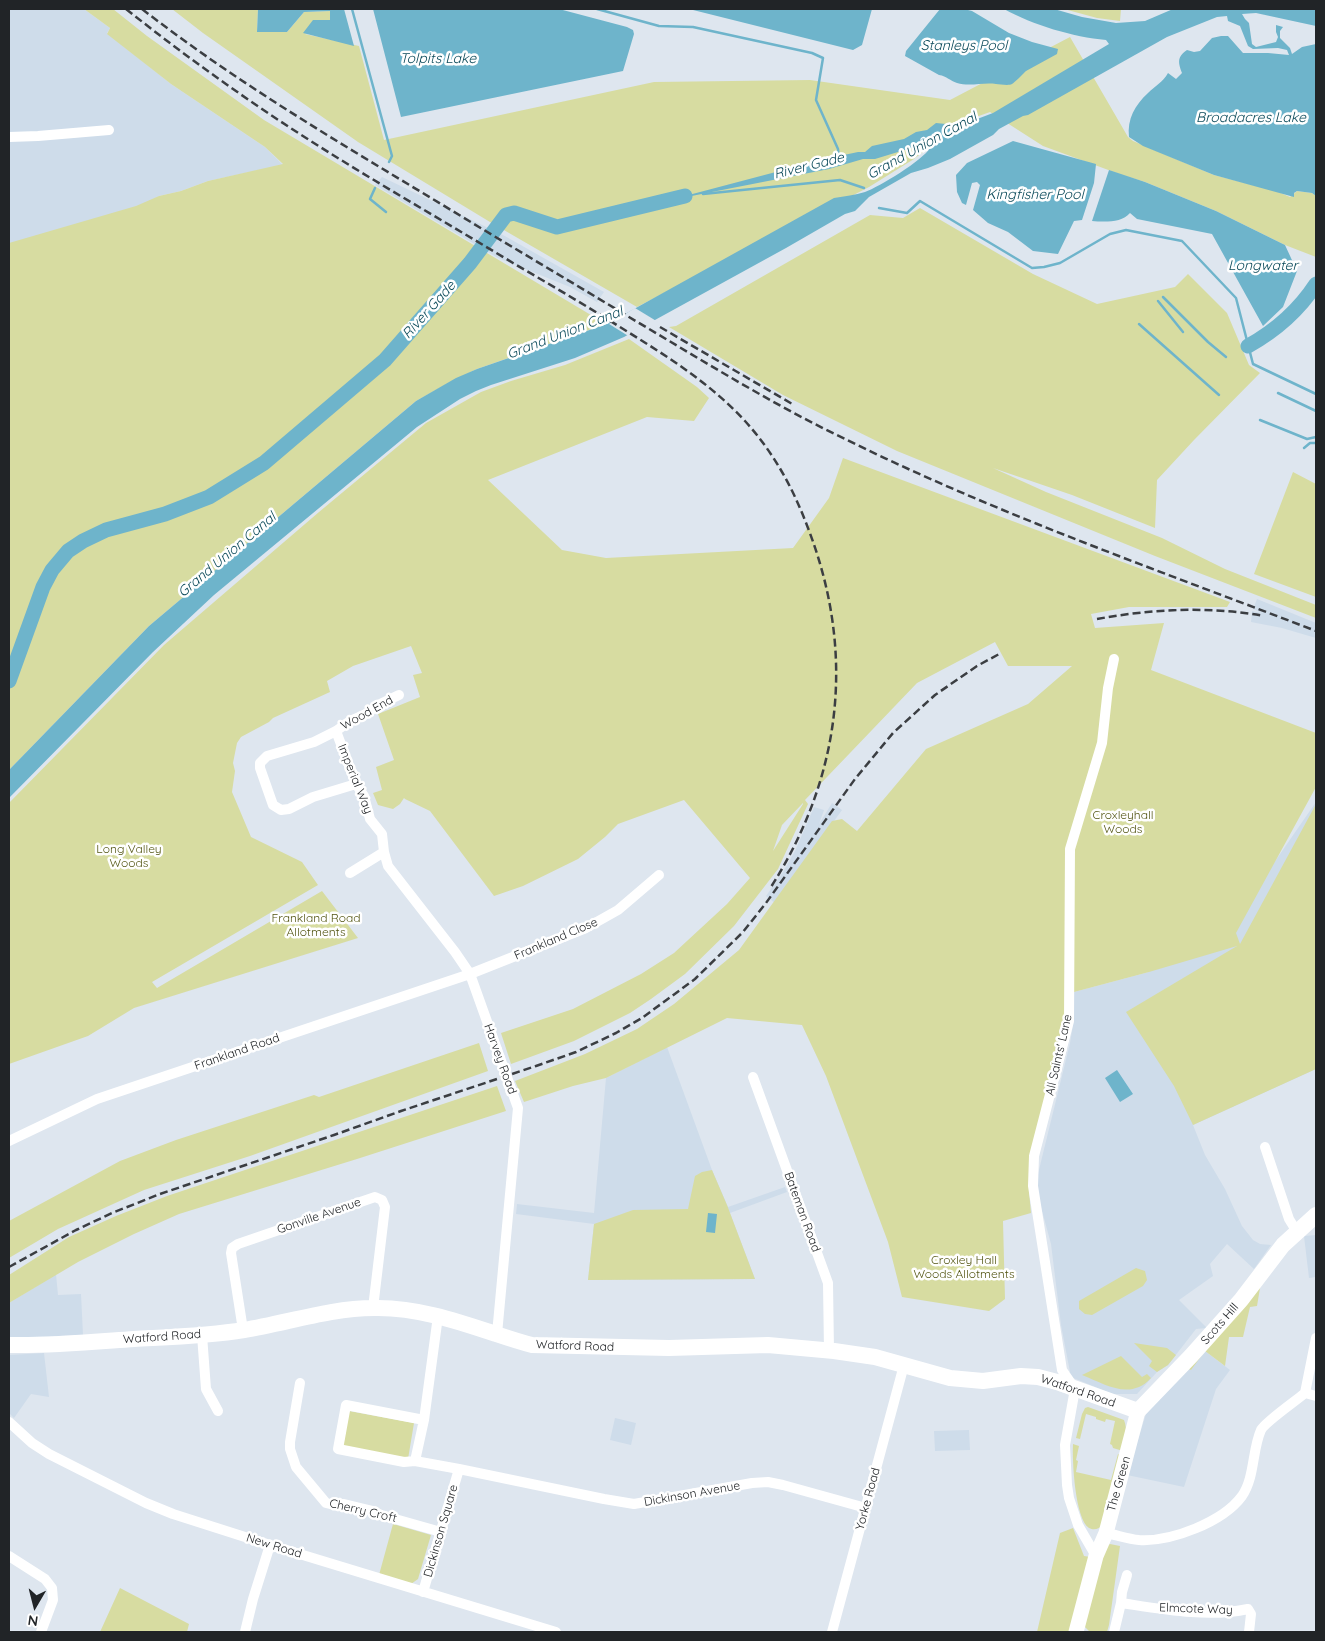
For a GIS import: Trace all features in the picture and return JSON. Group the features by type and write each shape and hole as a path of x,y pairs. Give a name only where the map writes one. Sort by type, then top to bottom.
{"main road":[{"name":"Scots Hill","path":"1138,1411 1189,1359 1241,1300 1283,1245 1316,1215"},
{"name":"Scots Hill","path":"1297,1232 1316,1224"},
{"name":"Watford Road","path":"9,1345 202,1335 243,1330 326,1313 373,1308 419,1311 524,1343 546,1346 669,1348 768,1345 875,1357 950,1378 983,1381 1021,1376 1038,1377 1138,1411"}],"street":[{"path":"9,137 109,130"},
{"name":"All Saints' Lane","path":"1075,1389 1062,1370 1033,1186 1034,1156 1069,1021 1070,849 1102,743 1108,688 1114,660"},
{"name":"Wood End","path":"356,784 314,797 289,809 278,810 273,805 260,763 267,756 314,742 398,695"},
{"name":"Imperial Way","path":"336,731 356,784 364,796 370,818 382,834 384,852"},
{"path":"350,873 384,852"},
{"name":"Harvey Road","path":"384,852 388,866 456,952 470,974 518,1108 497,1334"},
{"name":"Frankland Close","path":"470,974 586,928 618,910 659,875"},
{"name":"Frankland Road","path":"9,1141 97,1099 470,974"},
{"name":"Bateman Road","path":"753,1077 828,1283 829,1351"},
{"path":"1265,1148 1289,1218 1297,1232"},
{"name":"Gonville Avenue","path":"243,1330 231,1253 232,1248 238,1244 375,1198 382,1200 385,1207 373,1308"},
{"path":"416,1461 424,1420 438,1316"},
{"path":"202,1335 206,1389 218,1411"},
{"path":"1106,1533 1140,1540 1171,1537 1204,1525 1227,1510 1242,1495 1249,1480 1262,1428 1306,1393 1316,1338"},
{"name":"Yorke Road","path":"832,1632 904,1365"},
{"name":"Cherry Croft","path":"300,1383 290,1449 296,1467 320,1497 326,1503 344,1504 373,1511 441,1532"},
{"path":"1075,1389 1066,1445 1067,1484 1069,1498 1078,1525 1096,1556"},
{"path":"1306,1393 1316,1396"},
{"name":"Dickinson Square","path":"424,1420 346,1406 338,1449 404,1462 416,1461 517,1481"},
{"name":"The Green","path":"1077,1632 1096,1556 1106,1533 1138,1411"},
{"name":"New Road","path":"9,1422 49,1454 173,1514 556,1632"},
{"name":"Dickinson Square","path":"423,1592 459,1469"},
{"name":"Dickinson Avenue","path":"517,1481 604,1500 634,1504 752,1483 768,1482 866,1508"},
{"path":"244,1632 270,1545"},
{"path":"9,1556 45,1579 52,1588 53,1600 41,1632"},
{"path":"1114,1632 1127,1576"},
{"name":"Elmcote Way","path":"1121,1603 1176,1611 1248,1609 1251,1614 1249,1632"}],"shaded area":[{"path":"9,9 84,9 110,28 107,33 171,84 265,147 283,165 208,181 181,191 159,196 145,205 9,244"},
{"path":"382,177 503,235 604,292 597,302 570,287 498,258 375,185"},
{"path":"1257,599 1316,623 1316,638 1282,628 1251,622 1252,611 1262,613 1253,609"},
{"path":"1316,802 1316,1069 1193,1125 1205,1155 1225,1189 1242,1226 1253,1240 1260,1244 1271,1245 1254,1269 1227,1244 1210,1264 1213,1276 1179,1300 1207,1328 1196,1329 1168,1365 1157,1372 1137,1394 1112,1394 1071,1377 1068,1372 1070,1372 1061,1325 1051,1244 1036,1182 1070,1043 1074,1019 1074,992 1149,972 1219,886 1269,870"},
{"path":"832,803 842,810 775,903 766,896 795,851 814,807 824,810 819,824"},
{"path":"667,1047 712,1170 728,1207 785,1187 787,1192 730,1213 755,1279 588,1280 594,1224 516,1214 517,1204 594,1213 606,1078"},
{"path":"1316,1235 1316,1277 1309,1278 1304,1236"},
{"path":"56,1274 58,1295 81,1294 83,1335 9,1338 9,1303"},
{"path":"1205,1351 1230,1370 1216,1389 1184,1487 1127,1475 1146,1414"},
{"path":"44,1353 49,1397 31,1394 14,1418 9,1413 9,1355"},
{"path":"615,1418 636,1423 631,1445 610,1440"},
{"path":"969,1430 970,1450 935,1451 934,1431"}],"green space":[{"path":"84,9 113,9 147,36 264,120 606,324 477,369 416,401 149,626 9,770 9,243 136,206 159,196 181,191 208,181 283,164 265,147 171,84 107,34 110,28"},
{"path":"172,9 258,9 257,32 287,32 304,12 331,11 330,20 305,34 359,46 384,140 654,82 810,80 950,100 1070,37 1128,137 1133,141 1214,175 1276,191 1290,197 1297,191 1312,193 1316,196 1316,257 1285,245 1216,211 1145,182 1043,146 990,112 962,122 914,159 869,187 637,307 490,222 358,142"},
{"path":"1064,9 1121,9 1120,21 1097,18"},
{"path":"920,208 1033,274 1097,304 1175,287 1188,274 1227,313 1249,365 1260,373 1157,480 1155,528 1072,495 993,468 1046,492 1162,538 1225,569 1316,605 1316,618 1155,556 897,451 783,395 669,327 676,326 870,215 903,218"},
{"name":"Croxleyhall Woods","path":"629,339 697,387 709,398 694,421 647,417 488,480 562,550 606,558 793,548 829,498 843,458 1230,602 1227,607 1129,607 1091,614 1095,628 1164,623 1151,670 1316,733 1316,787 1236,933 1240,944 1316,804 1316,1069 1193,1125 1174,1086 1126,1012 1237,946 1149,972 1074,992 1066,992 1066,1018 1029,1191 1031,1213 1003,1221 1005,1299 989,1311 902,1297 888,1242 826,1076 802,1025 727,1018 606,1078 573,1086 524,1102 515,1081 585,1054 637,1029 674,1004 739,950 832,821 842,819 857,831 926,749 1028,704 1072,666 1008,666 995,642 917,683 805,800 808,804 778,869 734,926 685,974 630,1013 574,1041 511,1064 501,1033 573,1009 641,974 674,953 727,904 750,878 684,800 618,824 578,859 523,886 494,896 430,811 404,798 393,809 378,805 373,793 382,790 376,767 394,760 378,714 420,697 413,675 422,673 411,646 353,666 327,681 330,692 273,718 241,737 237,743 233,763 235,771 232,792 251,837 302,862 318,885 152,982 157,988 322,891 358,938 134,1008 88,1036 9,1064 9,803 164,645 426,423 481,392 565,365","holes":["803,804 773,851 782,825"]},
{"path":"1293,472 1316,484 1316,597 1254,574"},
{"path":"479,1043 488,1071 250,1156 144,1190 58,1229 9,1258 9,1221 120,1161 176,1140 314,1095 319,1097"},
{"path":"497,1086 506,1111 179,1214 78,1262 9,1303 9,1275 69,1237 116,1216 167,1196"},
{"path":"712,1170 755,1279 588,1280 594,1224 633,1210 688,1209 695,1176"},
{"path":"1136,1268 1145,1271 1147,1280 1143,1286 1092,1315 1085,1314 1079,1309 1079,1301"},
{"path":"1261,1282 1257,1306 1250,1307 1243,1337 1229,1337 1225,1366 1205,1351 1191,1370 1186,1368"},
{"path":"1134,1343 1167,1348 1176,1355 1168,1365 1157,1372 1149,1366 1152,1361"},
{"path":"1121,1356 1142,1377 1147,1374 1151,1378 1143,1385 1126,1390 1108,1386 1082,1375"},
{"path":"1088,1407 1124,1420 1126,1432 1123,1451 1113,1448 1110,1444 1115,1421 1106,1419 1105,1422 1086,1414 1080,1439 1076,1438 1082,1414 1085,1408"},
{"path":"349,1411 414,1423 408,1459 343,1447"},
{"path":"1073,1444 1079,1446 1076,1472 1111,1480 1118,1454 1122,1456 1104,1525 1097,1529 1089,1528 1080,1513 1074,1475"},
{"path":"393,1524 431,1535 418,1579 411,1584 379,1575"},
{"path":"1073,1528 1084,1556 1090,1557 1072,1632 1037,1632 1060,1533"},
{"path":"1110,1544 1120,1546 1109,1625 1107,1632 1089,1631 1084,1626 1106,1546"},
{"path":"120,1588 189,1624 187,1632 100,1632"}],"water":[{"path":"258,9 344,9 354,46 303,33 313,20 330,20 330,11 304,12 287,32 257,32"},
{"name":"Tolpits Lake","path":"373,9 559,9 627,27 633,30 634,34 623,71 401,117"},
{"path":"689,9 872,9 862,45 853,50"},
{"name":"Stanleys Pool","path":"940,9 972,11 1009,33 1058,49 1057,54 1026,71 1010,85 967,85 955,82 905,56 906,51"},
{"name":"Broadacres Lake","path":"1004,9 1054,9 1082,17 1116,23 1145,21 1173,9 1316,9 1316,26 1256,13 1242,14 1249,23 1252,44 1256,47 1276,42 1278,37 1276,25 1283,27 1280,31 1280,38 1290,48 1292,54 1302,47 1316,44 1316,196 1312,193 1297,191 1294,193 1294,197 1214,175 1143,146 1129,137 1129,124 1136,107 1168,73 1176,79 1182,73 1179,60 1181,55 1187,50 1200,51 1212,38 1228,36 1243,53 1289,55 1287,50 1278,48 1253,49 1248,46 1240,26 1228,21 1227,16 1217,17 1167,37 1028,115 999,129 993,135 950,159 911,173 869,197 855,211 845,214 624,337 575,358 476,391 460,399 417,427 214,595 153,652 9,798 9,770 149,626 416,401 456,378 477,369 607,324 834,198 865,192 880,185 910,166 930,148 927,144 921,145 875,159 863,159 829,169 666,201 825,159 865,152 872,146 904,139 916,132 927,130 936,123 964,124 993,113 1109,44 1106,40 1080,36 1040,25"},
{"name":"Kingfisher Pool","path":"1013,141 1096,164 1094,183 1082,220 1074,221 1058,254 1033,251 1008,232 988,223 973,210 980,185 977,182 972,183 966,205 962,203 957,192 956,175 967,163"},
{"name":"Longwater","path":"1109,170 1145,182 1216,211 1285,245 1297,271 1283,307 1263,326 1212,234 1137,219 1130,213 1118,220 1107,222 1092,221"},
{"path":"1117,1070 1133,1094 1120,1102 1105,1078"},
{"path":"708,1213 717,1214 715,1233 706,1232"}],"pier":[{"path":"635,308 658,322 630,337 609,324"}],"waterway":[{"path":"352,9 392,156 389,162"},
{"path":"597,9 659,26 693,27 812,53 823,58 816,100 838,149 839,159"},
{"path":"703,194 840,180 864,188"},
{"path":"375,188 370,199 386,212"},
{"name":"River Gade","path":"9,681 43,587 52,570 68,551 106,530 165,514 209,497 264,463 385,360 470,263 506,215 514,213 557,227 685,196"},
{"path":"879,208 907,213 920,201 1032,268 1060,263 1110,234 1126,230 1182,241 1236,298 1253,364 1316,394"},
{"path":"1248,346 1268,334 1286,319 1302,303 1316,284"},
{"path":"1163,297 1208,342 1226,357"},
{"path":"1158,301 1183,332"},
{"path":"1139,324 1219,395"},
{"path":"1278,393 1316,411"},
{"path":"1260,420 1307,439 1316,437"},
{"path":"1304,448 1310,443 1316,443"}],"railway":[{"path":"126,9 210,73 324,149 386,188 637,337 670,359 717,394 731,407 745,421 774,458 796,499 808,528 823,575 832,621 836,667 834,712 827,757 813,801 795,845 771,887"},
{"path":"142,9 255,89 332,138 682,349 790,411 902,466 1019,517 1316,631"},
{"path":"660,327 794,405"},
{"path":"1097,619 1138,613 1180,610 1223,611 1264,616"},
{"path":"9,1267 76,1230 160,1194 576,1052 642,1018 695,979 743,932 855,779 893,733 935,695 977,666 1001,653"}],"water label":[{"name":"Grand Union Canal","path":"922,146"},
{"name":"Grand Union Canal","path":"565,333"},
{"name":"Grand Union Canal","path":"227,555"}],"park label":[{"name":"Long Valley Woods","path":"129,856"},
{"name":"Frankland Road Allotments","path":"316,925"},
{"name":"Croxley Hall Woods Allotments","path":"964,1267"}]}
